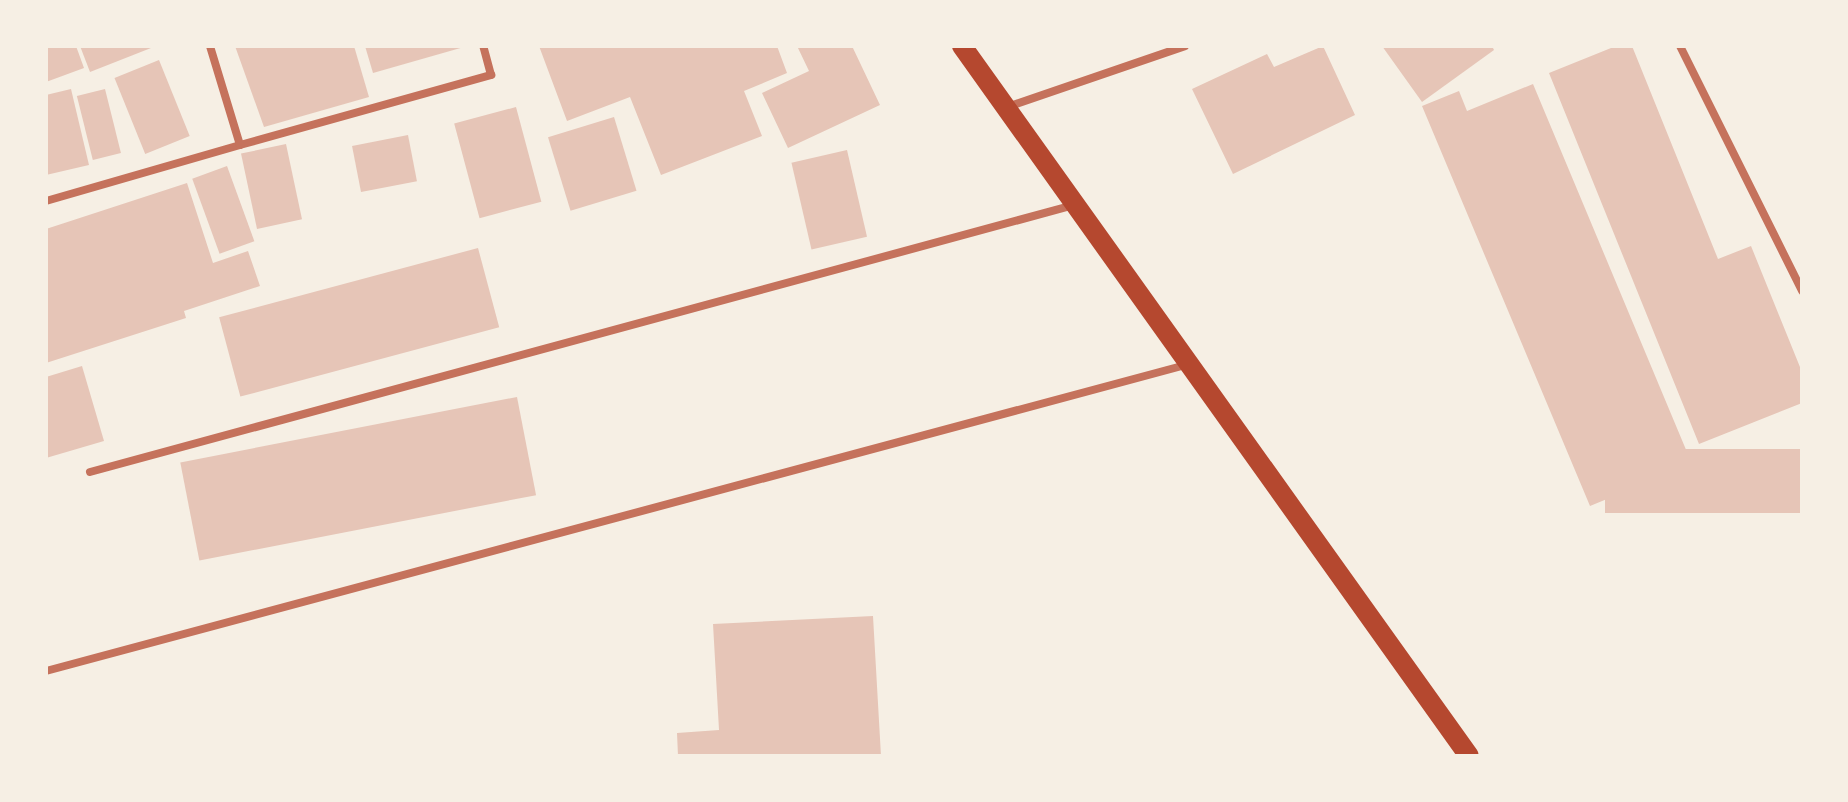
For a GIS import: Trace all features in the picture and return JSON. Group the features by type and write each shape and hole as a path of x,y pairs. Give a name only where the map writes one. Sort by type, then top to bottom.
{"main road":[{"path":"962,46 1078,204 1186,365 1469,756"}],"street":[{"path":"210,46 240,145"},
{"path":"46,201 491,75 483,46"},
{"path":"1006,107 1185,46"},
{"path":"1680,46 1802,291"},
{"path":"90,472 1078,204"},
{"path":"46,671 1186,365"}],"building":[{"path":"46,46 76,46 84,68 46,82"},
{"path":"80,46 150,46 151,48 90,72"},
{"path":"235,46 354,46 369,97 264,127"},
{"path":"365,46 464,46 464,47 373,73"},
{"path":"539,46 777,46 787,73 744,91 762,136 661,175 630,97 567,121"},
{"path":"797,46 852,46 880,105 788,148 762,93 809,71"},
{"path":"1323,46 1355,115 1233,174 1192,89 1267,54 1274,67"},
{"path":"1382,46 1492,46 1494,50 1422,102"},
{"path":"1616,46 1632,46 1718,259 1751,246 1802,372 1802,403 1699,444 1549,73"},
{"path":"159,60 190,136 145,154 114,78"},
{"path":"1533,84 1692,464 1590,506 1422,106 1459,91 1467,111"},
{"path":"71,89 89,165 46,175 46,95"},
{"path":"105,89 121,153 93,160 77,96"},
{"path":"516,107 541,202 480,218 454,124"},
{"path":"614,117 637,191 571,211 548,137"},
{"path":"408,135 417,181 361,192 352,146"},
{"path":"286,144 302,219 257,229 241,154"},
{"path":"847,150 867,237 811,250 791,163"},
{"path":"227,166 254,241 220,254 192,179"},
{"path":"187,183 213,263 248,251 260,286 184,311 186,318 46,363 46,229"},
{"path":"478,248 499,327 240,397 219,317"},
{"path":"82,366 104,441 46,458 46,377"},
{"path":"517,397 536,495 199,561 180,462"},
{"path":"1605,449 1802,449 1802,513 1605,513"},
{"path":"873,616 881,756 678,756 677,733 719,730 713,624"}]}
